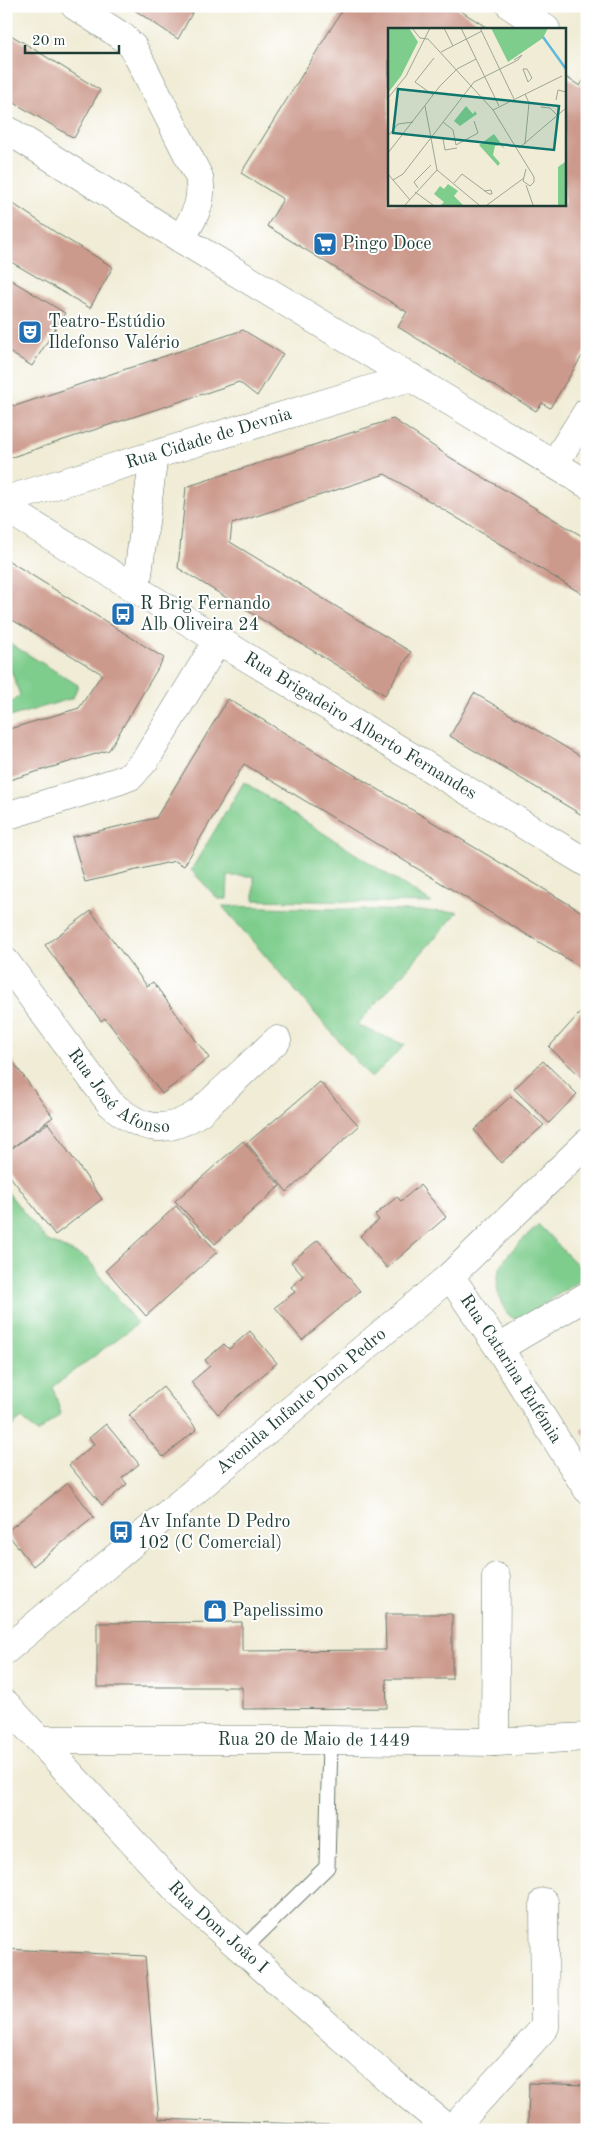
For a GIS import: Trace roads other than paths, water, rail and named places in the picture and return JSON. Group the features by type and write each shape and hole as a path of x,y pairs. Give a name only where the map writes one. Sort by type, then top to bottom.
{"street":[{"path":"75,6 109,15 136,53 200,177 202,191 200,204 182,239"},
{"path":"511,6 544,28"},
{"path":"6,129 182,239 587,484"},
{"name":"Rua Cidade de Devnia","path":"6,500 412,377"},
{"path":"554,464 587,412"},
{"path":"136,589 154,455"},
{"name":"Rua Brigadeiro Alberto Fernandes","path":"6,508 218,640 587,863"},
{"path":"6,816 131,776 146,759 218,640"},
{"name":"Rua José Afonso","path":"6,962 110,1103 124,1116 139,1124 164,1127 186,1122 200,1112 277,1040"},
{"name":"Avenida Infante Dom Pedro","path":"6,1650 450,1276 587,1143"},
{"name":"Rua Catarina Eufémia","path":"450,1276 499,1348 587,1489"},
{"path":"499,1348 587,1296"},
{"path":"496,1577 496,1742"},
{"name":"Rua Dom João I","path":"6,1704 186,1900 218,1931 243,1949 392,2083 451,2130"},
{"name":"Rua 20 de Maio de 1449","path":"40,1740 496,1742 587,1737"},
{"path":"451,2130 545,2027 544,1902"}],"lane":[{"path":"243,1949 327,1867 330,1740"}],"place":[{"name":"Pingo Doce","path":"325,244"},
{"name":"Teatro-Estúdio Ildefonso Valério","path":"30,332"},
{"name":"R Brig Fernando Alb Oliveira 24","path":"123,614"},
{"name":"Av Infante D Pedro 102 (C Comercial)","path":"121,1532"},
{"name":"Papelissimo","path":"215,1611"}]}
